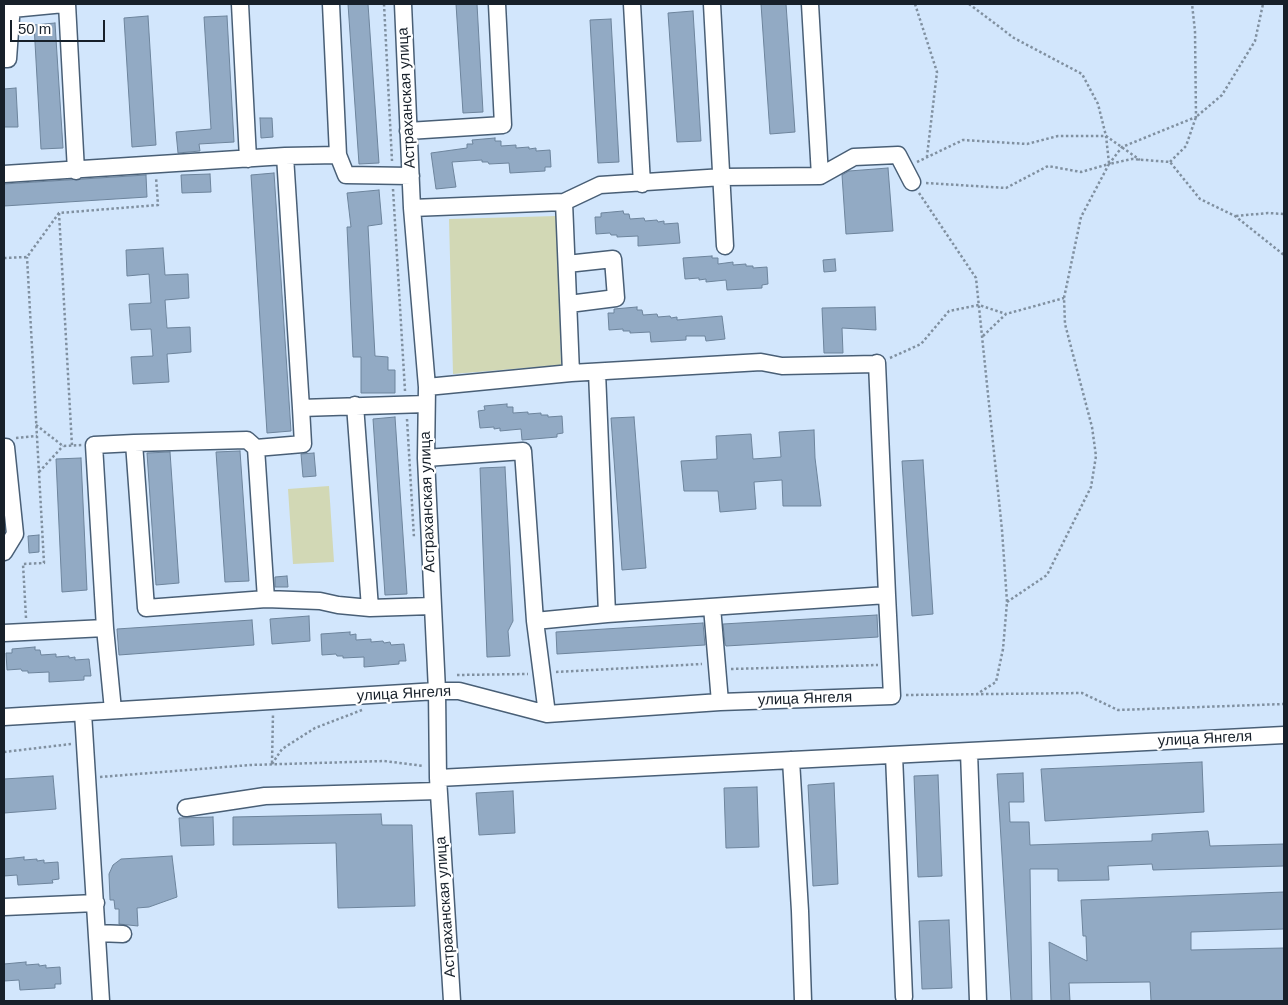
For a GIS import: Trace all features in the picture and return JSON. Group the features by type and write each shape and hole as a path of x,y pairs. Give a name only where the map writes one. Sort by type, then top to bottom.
{"street":[{"path":"4,59 8,59 12,6 65,4 76,171"},
{"path":"240,4 248,159"},
{"path":"331,4 338,154 346,175 411,176"},
{"name":"Астраханская улица","path":"402,4 412,208 427,387 426,458 437,691 435,779 452,1001"},
{"path":"408,131 503,125 497,4"},
{"path":"632,4 642,184"},
{"path":"712,4 723,177 725,246"},
{"path":"810,4 820,176"},
{"path":"4,174 338,154"},
{"path":"256,448 303,444 284,156"},
{"path":"412,208 564,202 600,185 642,184 723,177 820,176 854,157 898,156 912,182"},
{"path":"564,202 571,373"},
{"path":"567,264 613,259 616,298 569,304"},
{"path":"427,387 571,373 761,362 782,366 876,364 892,696"},
{"path":"597,372 607,614"},
{"path":"300,408 426,404"},
{"path":"355,405 370,608"},
{"path":"113,710 105,628 94,444 247,440 256,448 266,599"},
{"path":"134,442 146,608 266,599 320,601 338,606 370,608 432,606"},
{"path":"4,447 6,447 15,534 4,552"},
{"path":"426,458 523,451 535,621 547,714"},
{"path":"535,621 607,614 888,595"},
{"path":"712,607 720,702"},
{"path":"4,633 105,628"},
{"name":"улица Янгеля","path":"4,717 437,691 459,691 547,714 720,702 892,696"},
{"path":"82,713 102,1001"},
{"name":"улица Янгеля","path":"186,808 265,796 435,779 1284,734"},
{"path":"969,752 978,1001"},
{"path":"894,755 904,997"},
{"path":"791,760 803,1001"},
{"path":"4,907 96,903"},
{"path":"97,933 123,934"}],"path":[{"path":"384,4 392,176 414,539"},
{"path":"915,4 937,72 927,157"},
{"path":"969,4 1014,38 1082,74 1098,104 1106,136 1109,164"},
{"path":"1170,162 1186,146 1196,117 1195,31 1192,4"},
{"path":"1007,602 1047,575 1091,487 1096,456 1092,427 1065,324 1064,298 1081,217 1109,164 1122,147 1196,117 1222,96 1255,41 1263,4"},
{"path":"904,168 963,140 1027,144 1058,136 1106,136 1140,160"},
{"path":"912,182 1006,188 1048,166 1081,172 1109,164 1140,160 1170,162 1200,199 1235,216 1284,255"},
{"path":"27,632 23,564 44,563 27,257 59,213 158,205 155,165"},
{"path":"912,182 976,278 1002,530 1007,602 1003,649 996,682 977,694"},
{"path":"59,213 72,446"},
{"path":"1235,216 1268,213 1284,214"},
{"path":"4,258 27,257"},
{"path":"982,336 1006,314 1064,298"},
{"path":"876,364 921,344 949,311 979,305 1006,314"},
{"path":"36,425 63,446 94,444"},
{"path":"38,472 63,446"},
{"path":"456,675 542,673 717,663 734,671 890,664"},
{"path":"892,696 1082,693 1118,710 1230,704 1284,704"},
{"path":"272,764 282,749 316,728 360,712 380,695"},
{"path":"272,764 274,701"},
{"path":"4,752 59,747 84,741"},
{"path":"87,778 272,764 384,761 435,779"}],"green space":[{"path":"557,216 561,365 453,374 449,219"},
{"path":"329,486 334,562 293,564 288,489"}],"building":[{"path":"348,4 368,4 379,163 359,164"},
{"path":"456,4 477,4 483,112 463,113"},
{"path":"761,4 786,4 795,132 770,134"},
{"path":"693,11 701,141 677,142 668,13"},
{"path":"148,16 156,145 132,147 124,18"},
{"path":"227,16 234,142 199,144 200,151 178,153 176,132 211,129 204,17"},
{"path":"611,19 619,162 598,163 590,20"},
{"path":"55,23 63,148 41,149 34,25"},
{"path":"16,88 18,127 4,127 4,89"},
{"path":"260,118 272,118 273,137 261,138"},
{"path":"495,138 495,141 501,141 501,146 516,145 516,148 536,148 536,151 550,150 551,167 545,167 545,171 510,173 509,163 489,164 488,162 482,162 482,160 452,162 456,187 436,189 431,153 467,148 467,144 473,144 472,140"},
{"path":"888,168 893,231 846,234 842,175 849,171"},
{"path":"274,173 291,431 267,433 251,175"},
{"path":"210,174 211,192 182,193 181,175"},
{"path":"146,175 147,197 4,206 4,184"},
{"path":"379,190 382,224 368,226 375,356 388,357 388,370 395,370 395,393 361,393 361,357 353,357 347,227 351,227 347,193"},
{"path":"623,211 624,214 629,214 630,219 644,218 645,221 664,221 664,224 678,223 680,243 638,246 638,236 617,237 617,235 611,235 610,233 596,234 595,217 601,217 601,213"},
{"path":"163,248 165,275 188,274 189,298 165,300 167,328 190,327 191,352 167,354 169,382 133,384 131,357 153,356 151,329 131,330 129,304 151,303 149,274 127,276 126,250"},
{"path":"712,256 712,258 718,258 718,264 733,262 733,265 746,264 746,266 753,266 753,268 767,267 768,284 762,285 762,288 727,290 726,280 706,282 706,279 699,280 699,278 685,279 683,258"},
{"path":"835,259 836,271 824,272 823,260"},
{"path":"637,307 637,310 642,310 643,315 657,314 658,317 677,317 677,320 722,316 725,339 706,341 705,336 686,336 686,340 651,342 650,332 630,333 630,331 623,331 623,329 609,330 608,313 614,313 614,309"},
{"path":"875,307 876,330 842,328 843,353 824,353 822,308"},
{"path":"507,404 507,407 513,407 513,413 528,412 528,414 541,413 541,415 548,415 548,417 562,416 563,433 557,434 557,437 522,440 521,429 500,431 500,428 494,429 494,427 480,428 478,411 485,410 484,406"},
{"path":"395,417 407,594 385,595 373,419"},
{"path":"634,417 646,568 622,570 611,418"},
{"path":"814,430 815,458 821,506 783,506 782,480 754,482 756,509 720,512 718,491 684,491 681,461 717,459 716,436 751,434 753,459 781,457 779,432"},
{"path":"240,451 249,581 225,582 216,452"},
{"path":"170,452 179,583 156,585 147,453"},
{"path":"314,453 316,476 303,477 301,454"},
{"path":"81,458 87,590 62,592 56,459"},
{"path":"923,460 933,614 912,616 902,461"},
{"path":"505,467 513,621 508,631 510,656 487,657 480,468"},
{"path":"39,535 39,552 29,553 28,536"},
{"path":"287,576 288,587 275,587 275,577"},
{"path":"877,615 878,637 726,646 725,644 723,624"},
{"path":"309,616 310,641 272,644 270,619"},
{"path":"252,620 254,645 119,655 117,629"},
{"path":"703,623 705,645 557,654 556,632"},
{"path":"350,632 350,635 356,634 356,640 371,639 371,642 390,642 391,645 404,644 406,661 399,661 399,664 364,667 364,657 343,658 343,656 337,656 336,654 322,655 321,634"},
{"path":"35,647 35,650 40,650 41,655 56,654 56,657 75,657 75,660 89,659 91,676 84,676 84,680 49,682 49,672 28,673 28,671 22,671 21,669 7,670 6,653 12,653 12,649"},
{"path":"1202,762 1204,812 1045,821 1041,769"},
{"path":"1023,773 1024,802 1009,802 1010,822 1029,822 1030,845 1152,841 1152,834 1208,831 1210,846 1284,844 1284,866 1153,870 1152,864 1108,866 1109,880 1058,881 1058,869 1030,869 1032,1001 1011,1001 997,774"},
{"path":"938,775 942,876 918,877 914,776"},
{"path":"53,776 56,809 4,813 4,779"},
{"path":"834,783 838,884 813,886 808,785"},
{"path":"757,787 759,847 726,848 724,788"},
{"path":"513,791 515,833 479,835 476,793"},
{"path":"381,814 382,825 412,825 415,906 338,908 336,843 233,845 233,817"},
{"path":"213,817 214,845 181,846 179,818"},
{"path":"172,856 177,897 149,907 137,908 138,926 119,924 119,909 115,909 114,900 110,900 109,874 113,865 121,859"},
{"path":"24,857 24,860 44,860 44,863 58,862 59,879 52,880 53,883 18,885 17,875 4,876 4,859"},
{"path":"1284,892 1284,929 1191,932 1191,950 1284,948 1284,1001 1151,1001 1150,982 1069,983 1070,1001 1051,1001 1049,942 1087,961 1086,936 1083,936 1081,900"},
{"path":"949,920 952,988 922,989 919,921"},
{"path":"26,962 26,965 46,965 46,968 60,967 61,984 55,984 55,988 20,990 19,980 4,981 4,964"}]}
